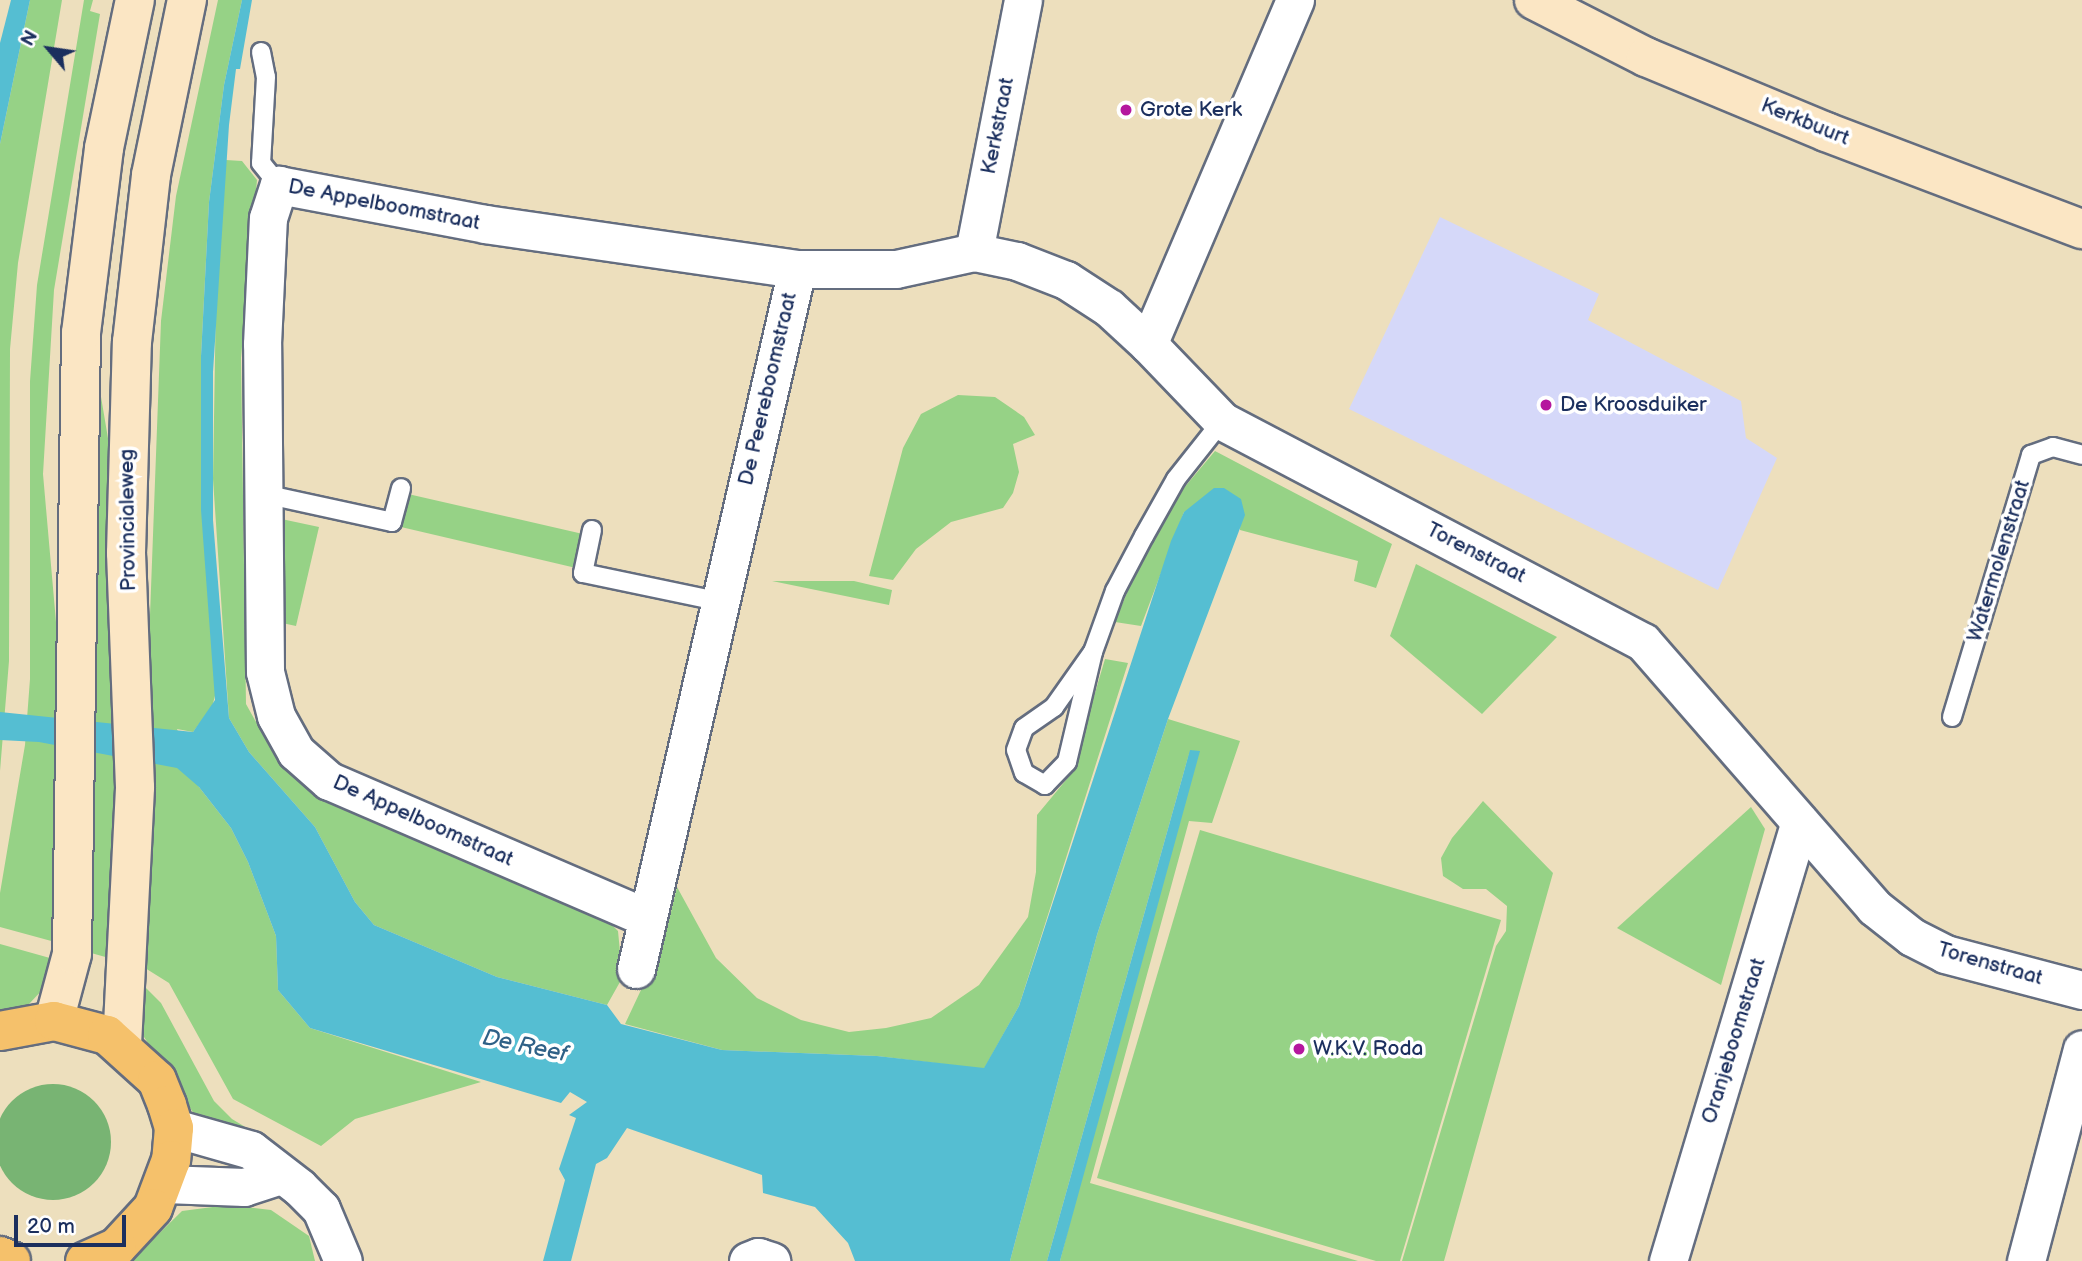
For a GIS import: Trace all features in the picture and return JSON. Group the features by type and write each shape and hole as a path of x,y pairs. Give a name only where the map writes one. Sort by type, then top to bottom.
{"highway":[{"path":"0,1031 54,1021 90,1028 122,1045 157,1080 174,1128 165,1184 137,1230 117,1247 85,1261"},
{"path":"0,1256 11,1261"}],"main road":[{"path":"54,1021 72,954 81,332 104,148 135,0"},
{"name":"Provincialeweg","path":"122,1045 135,787 125,553 132,342 151,175 187,0"},
{"name":"Kerkbuurt","path":"1534,0 1646,57 2082,229"}],"street":[{"name":"Kerkstraat","path":"974,252 1023,0"},
{"path":"1148,344 1295,0"},
{"name":"De Appelboomstraat","path":"645,917 329,781 296,752 276,716 265,672 262,344 268,218 279,185 485,224 797,269"},
{"name":"De Peereboomstraat","path":"636,969 645,917 668,832 717,601 797,269 896,269 974,252"},
{"name":"Torenstraat","path":"974,252 1017,261 1066,280 1109,309 1148,344 1222,421 1643,642 1874,907 1912,937 1945,954 2082,990"},
{"name":"Oranjeboomstraat","path":"1668,1261 1800,822"},
{"path":"2026,1261 2082,1049"},
{"path":"174,1128 251,1150 321,1209 343,1261"},
{"path":"165,1184 244,1187 280,1175"},
{"path":"748,1261 758,1257 771,1261"}],"lane":[{"path":"261,52 266,77 261,163 279,185"},
{"path":"1093,652 1054,707 1024,728 1016,750 1024,773 1045,785 1067,762 1093,652 1115,591 1176,479 1222,421"},
{"name":"Watermolenstraat","path":"1952,717 2031,455 2053,447 2082,455"},
{"path":"264,494 392,522 401,488"},
{"path":"592,530 583,573 717,601"}],"shaded area":[{"name":"De Kroosduiker","path":"1440,217 1599,294 1588,320 1741,401 1746,438 1777,458 1718,590 1349,409"}],"green space":[{"path":"30,0 62,0 18,263 10,349 9,661 0,771 0,144"},
{"path":"84,0 93,0 90,11 100,14 54,290 43,474 61,679 55,942 0,927 0,893 25,745 30,679 30,381 37,285"},
{"path":"218,0 242,0 224,85 209,202 201,356 216,692 212,707 193,732 177,729 199,787 231,828 248,862 276,936 278,990 310,1028 481,1082 355,1119 321,1146 233,1099 169,983 137,963 161,321 176,196"},
{"path":"226,160 242,161 257,180 241,358 246,704 280,765 310,790 608,921 618,931 621,962 629,966 607,1005 497,977 374,925 355,902 315,827 249,752 229,718 213,479 216,296"},
{"path":"104,291 98,379 113,468 121,777 109,958 84,951 86,409"},
{"path":"958,395 995,397 1024,417 1035,435 1013,444 1019,472 1013,493 1003,508 951,522 916,549 893,580 869,576 903,448 921,414"},
{"path":"1215,451 1392,544 1376,588 1354,581 1358,561 1240,530 1241,499 1184,512 1141,626 1115,622 1135,573 1183,489"},
{"path":"408,494 583,534 576,568 401,527"},
{"path":"272,517 319,527 296,626 273,621"},
{"path":"1416,564 1557,637 1482,714 1390,636"},
{"path":"772,581 854,581 892,590 889,605"},
{"path":"1105,659 1128,663 1019,1006 984,1069 877,1056 722,1050 625,1024 664,941 677,887 716,958 757,998 801,1020 849,1032 886,1028 931,1018 979,985 1028,917 1036,872 1037,815 1071,774"},
{"path":"1168,719 1240,741 1212,823 1189,821 1090,1183 1358,1261 1060,1261 1190,750 1047,1261 1010,1261 1097,935"},
{"path":"1483,801 1553,873 1444,1261 1402,1261 1496,946 1506,931 1507,906 1486,889 1463,889 1443,876 1441,858 1452,838"},
{"path":"1751,807 1765,829 1721,985 1617,928"},
{"name":"W.K.V. Roda","path":"1200,830 1501,920 1400,1261 1376,1261 1097,1178"},
{"path":"0,944 57,960 45,987 29,1004 0,1015"},
{"path":"142,984 161,1003 214,1101 232,1119 257,1134 211,1126 194,1114 144,1037 136,1011"},
{"path":"53,1084 75,1089 94,1101 106,1120 111,1142 106,1164 94,1183 75,1195 53,1200 31,1195 12,1183 0,1164 -5,1142 0,1120 12,1101 31,1089"},
{"path":"228,1205 271,1210 309,1236 315,1261 131,1261 182,1211"}],"water":[{"path":"11,0 30,0 0,144 0,43"},
{"name":"De Reef","path":"242,0 252,0 240,69 236,69 229,125 213,372 213,520 229,718 249,752 315,827 355,902 374,925 497,977 607,1005 621,1024 722,1050 877,1056 984,1068 1019,1006 1171,541 1184,512 1214,488 1224,488 1241,499 1245,515 1168,719 1097,935 1010,1261 855,1261 848,1243 815,1207 763,1193 762,1175 627,1128 607,1158 596,1164 571,1261 543,1261 565,1180 559,1169 576,1118 569,1115 587,1102 570,1092 561,1103 310,1028 278,990 276,936 248,862 231,828 199,787 177,768 39,742 0,740 0,712 193,732 215,700 201,510 201,356 209,202 224,85"},
{"path":"1190,750 1200,751 1060,1261 1047,1261"}],"place":[{"name":"Grote Kerk","path":"1126,110"},
{"name":"De Kroosduiker","path":"1546,405"},
{"name":"W.K.V. Roda","path":"1299,1049"}]}
